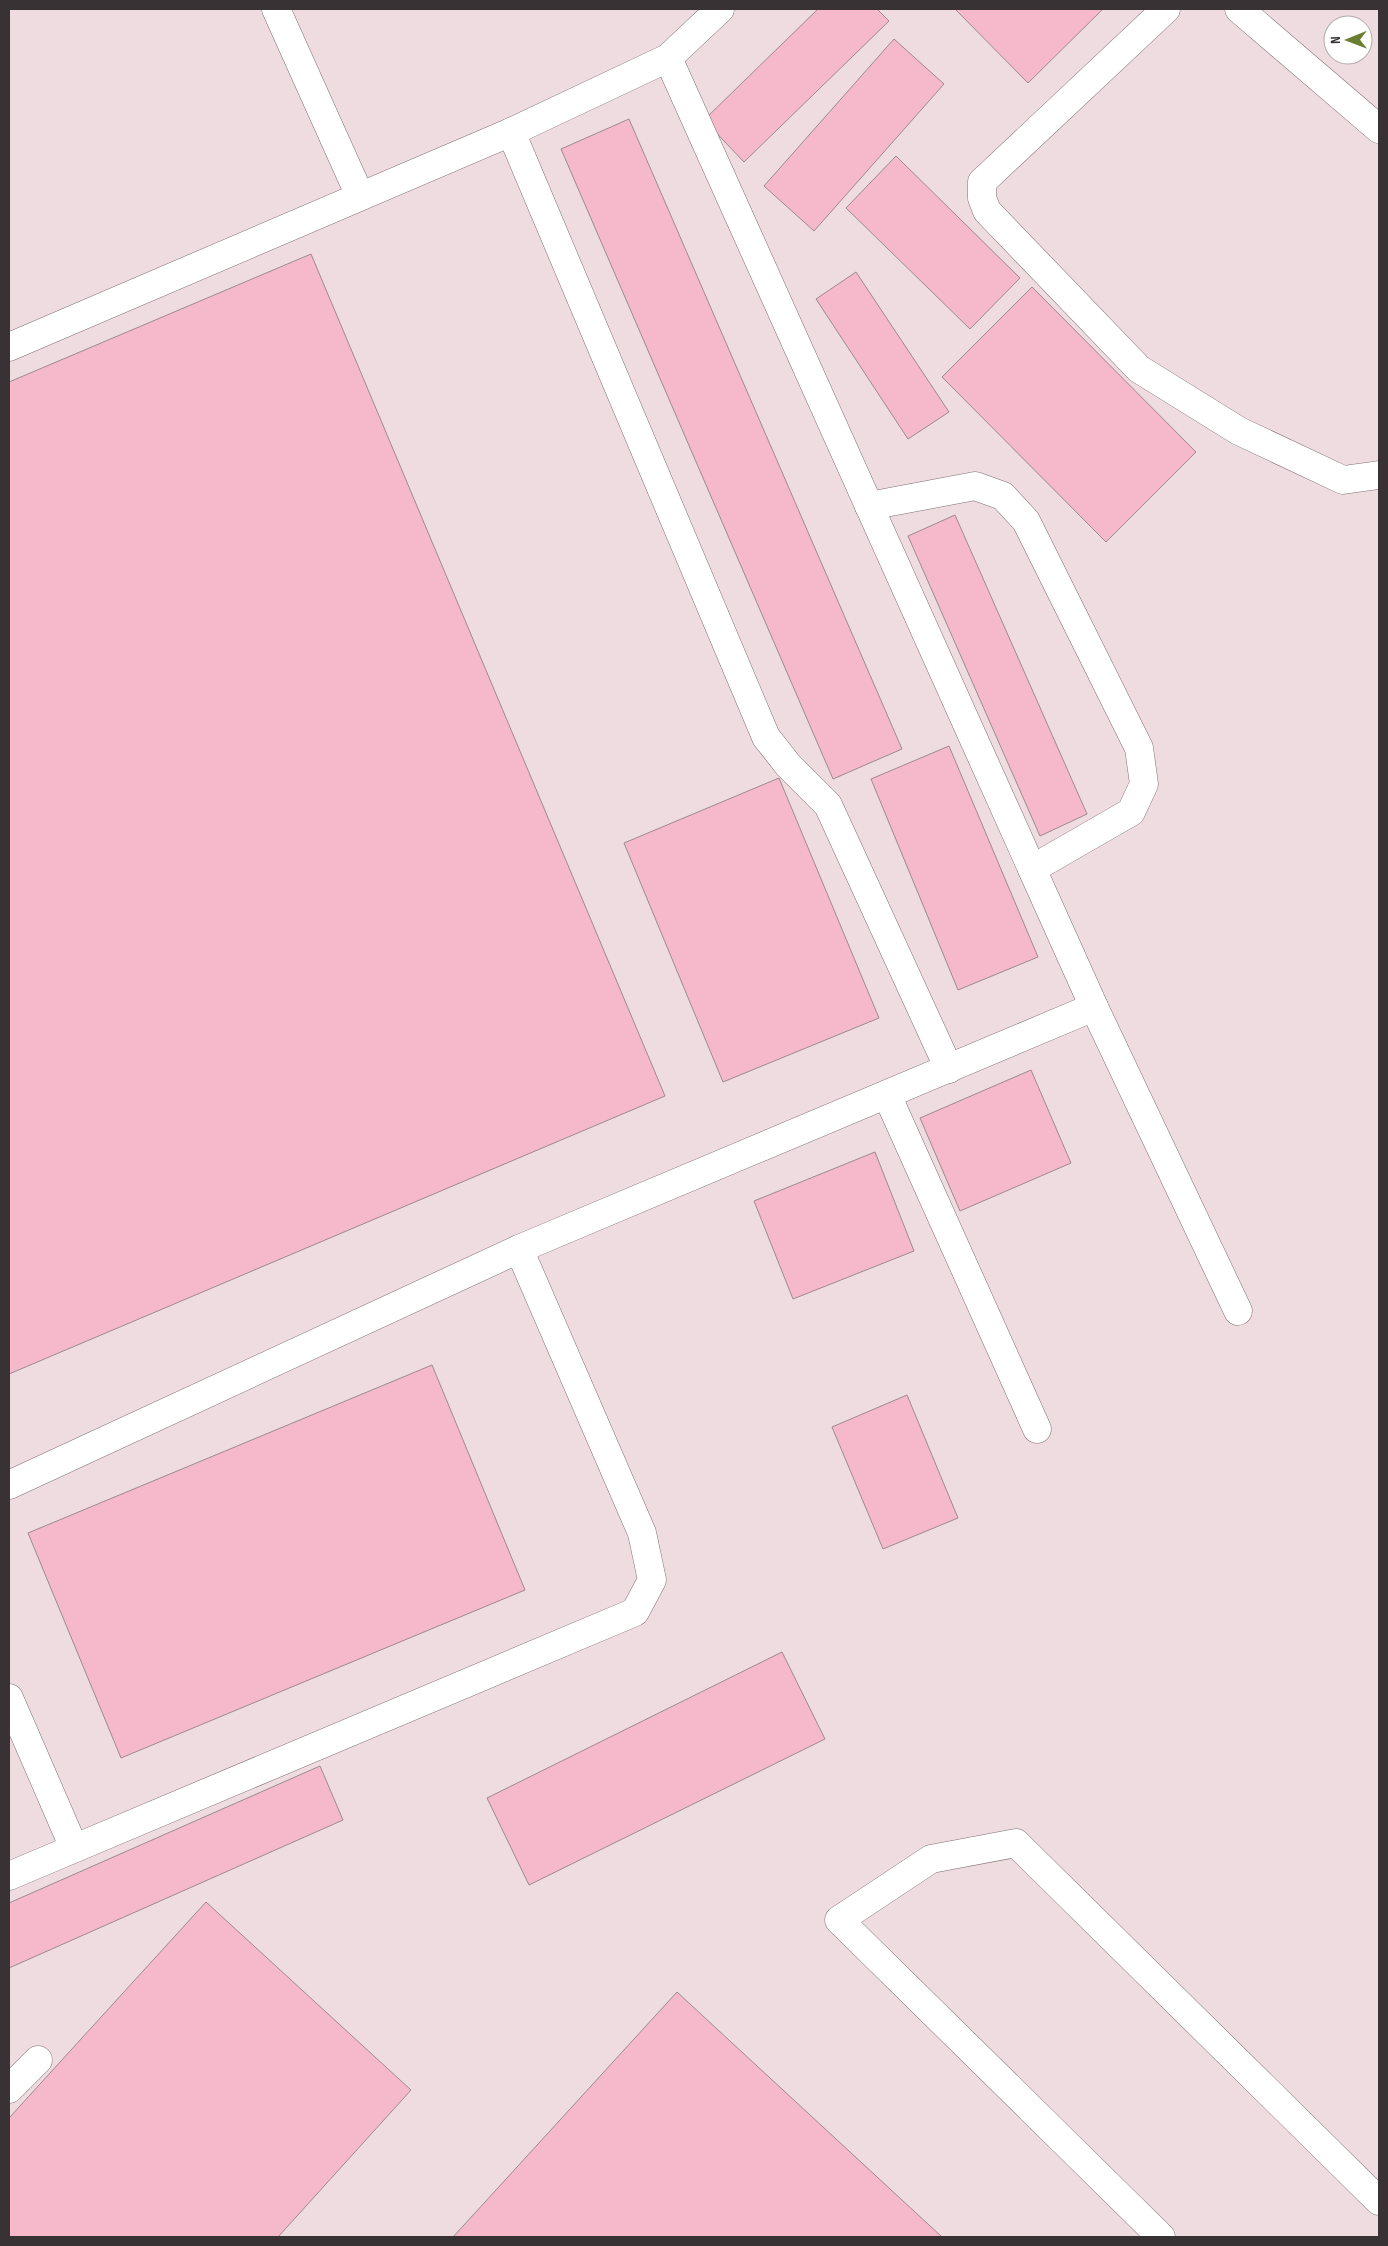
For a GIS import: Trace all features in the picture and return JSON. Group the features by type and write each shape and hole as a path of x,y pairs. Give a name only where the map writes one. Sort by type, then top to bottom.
{"street":[{"path":"276,9 360,196"},
{"path":"9,347 511,132 668,58 720,9"},
{"path":"1166,9 982,182 982,198 987,211 1139,369 1239,431 1343,480 1379,475"},
{"path":"1239,9 1379,129"},
{"path":"668,58 1094,1007 1238,1311"},
{"path":"511,132 766,737 788,765 828,805 949,1069"},
{"path":"869,506 975,486 1002,496 1026,521 1139,748 1144,784 1131,812 1032,869"},
{"path":"9,1485 519,1249 1094,1007"},
{"path":"887,1095 1037,1429"},
{"path":"9,1876 635,1612 652,1580 642,1533 519,1249"},
{"path":"9,1698 74,1848"},
{"path":"1161,2237 839,1920 931,1859 1016,1843 1379,2201"},
{"path":"9,2088 38,2060"}],"building":[{"path":"818,9 877,9 889,21 744,162 704,120"},
{"path":"955,9 1103,9 1028,83"},
{"path":"894,39 944,84 814,231 764,186"},
{"path":"629,119 902,749 833,779 561,149"},
{"path":"896,156 1020,278 970,329 846,208"},
{"path":"311,254 665,1096 9,1374 9,382"},
{"path":"856,272 949,412 908,439 816,299"},
{"path":"1032,287 1196,452 1106,542 942,377"},
{"path":"955,515 1087,814 1040,836 908,536"},
{"path":"949,746 1038,957 958,990 871,779"},
{"path":"779,778 879,1018 723,1082 624,843"},
{"path":"1031,1070 1071,1163 960,1211 920,1118"},
{"path":"875,1152 914,1251 793,1299 754,1201"},
{"path":"432,1365 525,1590 121,1758 28,1533"},
{"path":"907,1395 958,1518 883,1549 832,1427"},
{"path":"782,1652 825,1739 529,1885 487,1798"},
{"path":"320,1766 343,1820 9,1968 9,1903"},
{"path":"206,1902 411,2090 278,2237 9,2237 9,2118"},
{"path":"677,1992 942,2237 453,2237"}]}
